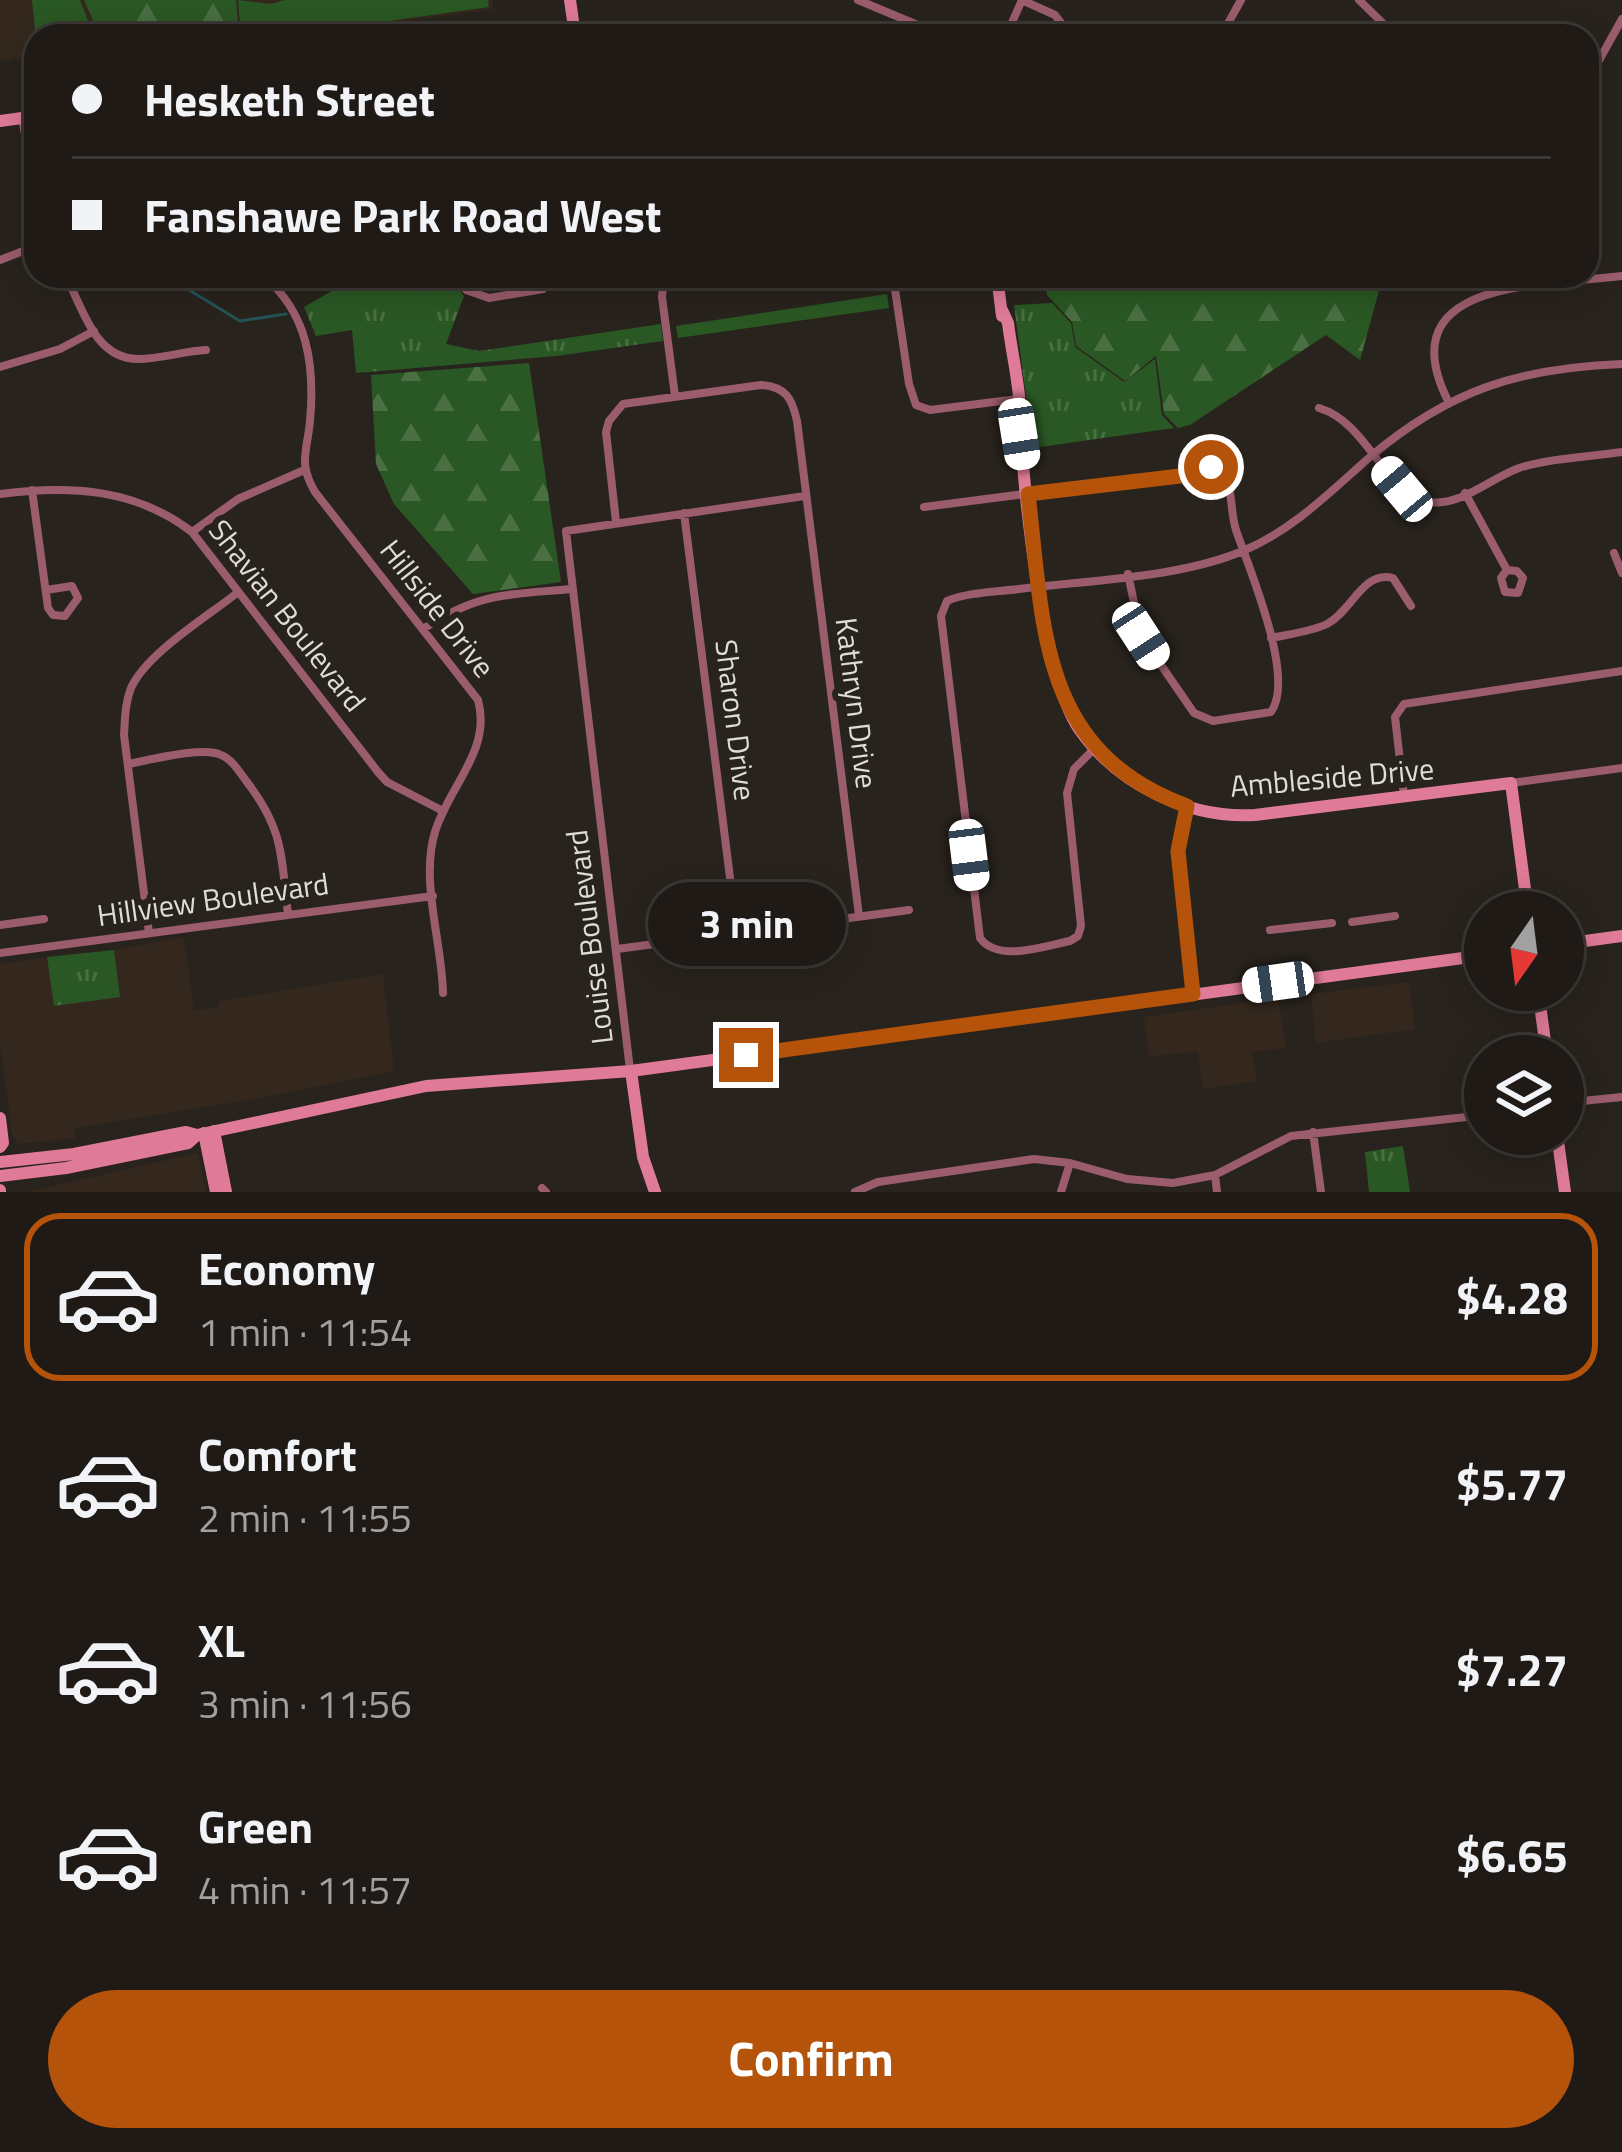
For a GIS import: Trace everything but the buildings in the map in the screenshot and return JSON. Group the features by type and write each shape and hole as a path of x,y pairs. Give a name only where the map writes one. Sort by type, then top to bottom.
{"street":[{"path":"858,0 915,24"},
{"path":"1022,0 1055,15 1062,24"},
{"path":"1359,0 1384,24"},
{"path":"1599,61 1622,20"},
{"path":"72,288 94,331 114,356 140,359 206,350"},
{"path":"192,532 238,500 302,471 310,418 310,354 296,313 274,288"},
{"path":"465,288 489,298 544,288"},
{"path":"663,288 675,397 623,404 609,421 606,432 616,522 806,496"},
{"path":"895,288 916,405 930,410 1015,399"},
{"name":"Ambleside Drive","path":"999,288 1022,430 1018,432 1039,586 1057,682 1078,729 1119,772 1154,794 1187,806 1249,816 1622,768"},
{"path":"1448,401 1434,373 1432,348 1442,323 1459,305 1490,293 1531,288"},
{"path":"0,367 60,350 94,331"},
{"path":"1096,748 1074,769 1067,793 1081,926 1078,936 999,952 987,947 980,938 941,616 947,601 1176,568 1244,551 1304,514 1373,455 1448,401 1479,387 1537,373 1622,364"},
{"name":"Kathryn Drive","path":"675,397 761,385 784,390 790,397 797,422 859,916"},
{"path":"1319,408 1334,413 1414,497 1442,502 1524,466 1622,452"},
{"path":"924,507 1180,476 1211,467 1224,473 1234,520 1263,600 1279,687 1271,712 1204,719 1185,704 1141,636 1128,574"},
{"name":"Hillside Drive","path":"302,471 478,700 484,720 480,742 443,811 430,852 443,993"},
{"name":"Shavian Boulevard","path":"0,494 58,488 139,500 167,512 192,532 387,782 443,811"},
{"path":"32,490 48,608 65,616 78,598 77,590 68,585 46,590"},
{"path":"1465,493 1507,570"},
{"name":"Sharon Drive","path":"684,513 737,932"},
{"name":"Louise Boulevard","path":"616,522 566,531 631,1071 643,1156 655,1192"},
{"path":"1613,553 1622,573"},
{"path":"1270,638 1324,626 1378,576 1394,578 1411,606"},
{"path":"423,629 475,600 571,589"},
{"path":"149,933 124,735 132,687 146,666 237,592"},
{"path":"1405,796 1395,717 1404,704 1622,670"},
{"path":"128,764 201,752 220,754 233,764 269,810 277,829 289,914"},
{"path":"1510,783 1525,891"},
{"path":"1187,806 1178,851 1193,994"},
{"name":"Hillview Boulevard","path":"0,953 433,896"},
{"path":"616,949 909,910"},
{"path":"1352,922 1396,916"},
{"path":"0,925 44,920"},
{"path":"1270,930 1332,923"},
{"path":"1584,941 1622,936"},
{"path":"0,1162 74,1154 186,1132 205,1133 426,1086 631,1071 1464,958"},
{"path":"1584,1097 1622,1097"},
{"path":"0,1118 0,1148"},
{"path":"855,1192 878,1182 1034,1159 1155,1183 1192,1181 1291,1136 1464,1118"},
{"path":"1313,1132 1321,1192"},
{"path":"0,1176 188,1143 205,1133"},
{"path":"205,1133 215,1192"},
{"path":"205,1133 226,1192"},
{"path":"1560,1155 1564,1192"},
{"path":"1061,1192 1070,1163"},
{"path":"1215,1174 1217,1192"}],"shaded area":[{"path":"0,0 492,0 493,9 387,24 24,24 24,58 0,61"},
{"path":"184,937 194,1011 219,1007 219,1001 383,974 394,1071 75,1128 76,1138 19,1144 12,1135 0,1041 0,964 47,957 54,1006 118,997 114,950"},
{"path":"1409,982 1415,1029 1316,1043 1311,994"},
{"path":"1278,998 1286,1048 1252,1052 1257,1081 1203,1089 1198,1051 1149,1057 1144,1017"},
{"path":"198,1154 206,1192 27,1192"}],"green space":[{"path":"32,0 80,0 89,24 34,24"},
{"path":"84,0 236,0 238,24 95,24"},
{"path":"238,0 270,4 285,0 488,0 489,7 368,24 240,24"},
{"path":"337,288 458,288 464,296 446,344 479,351 661,324 663,341 556,356 356,373 352,330 316,336 304,307"},
{"path":"1046,288 1380,288 1360,360 1326,335 1190,425 1178,428 1164,414 1156,356 1125,381 1076,346 1072,322 1047,295"},
{"path":"887,294 889,308 678,338 676,326"},
{"path":"1052,303 1071,323 1075,347 1124,382 1155,359 1162,415 1174,428 1033,448 1014,305"},
{"path":"529,363 561,582 473,594 394,504 376,464 371,375"},
{"path":"114,950 120,997 54,1006 47,957"},
{"path":"1403,1146 1410,1192 1369,1192 1365,1152"}],"waterway":[{"path":"182,288 240,321 286,314"}],"route":[{"path":"746,1055 1193,994 1178,851 1187,806 1154,794 1119,772 1078,729 1057,682 1028,494 1180,476 1211,467"}]}
